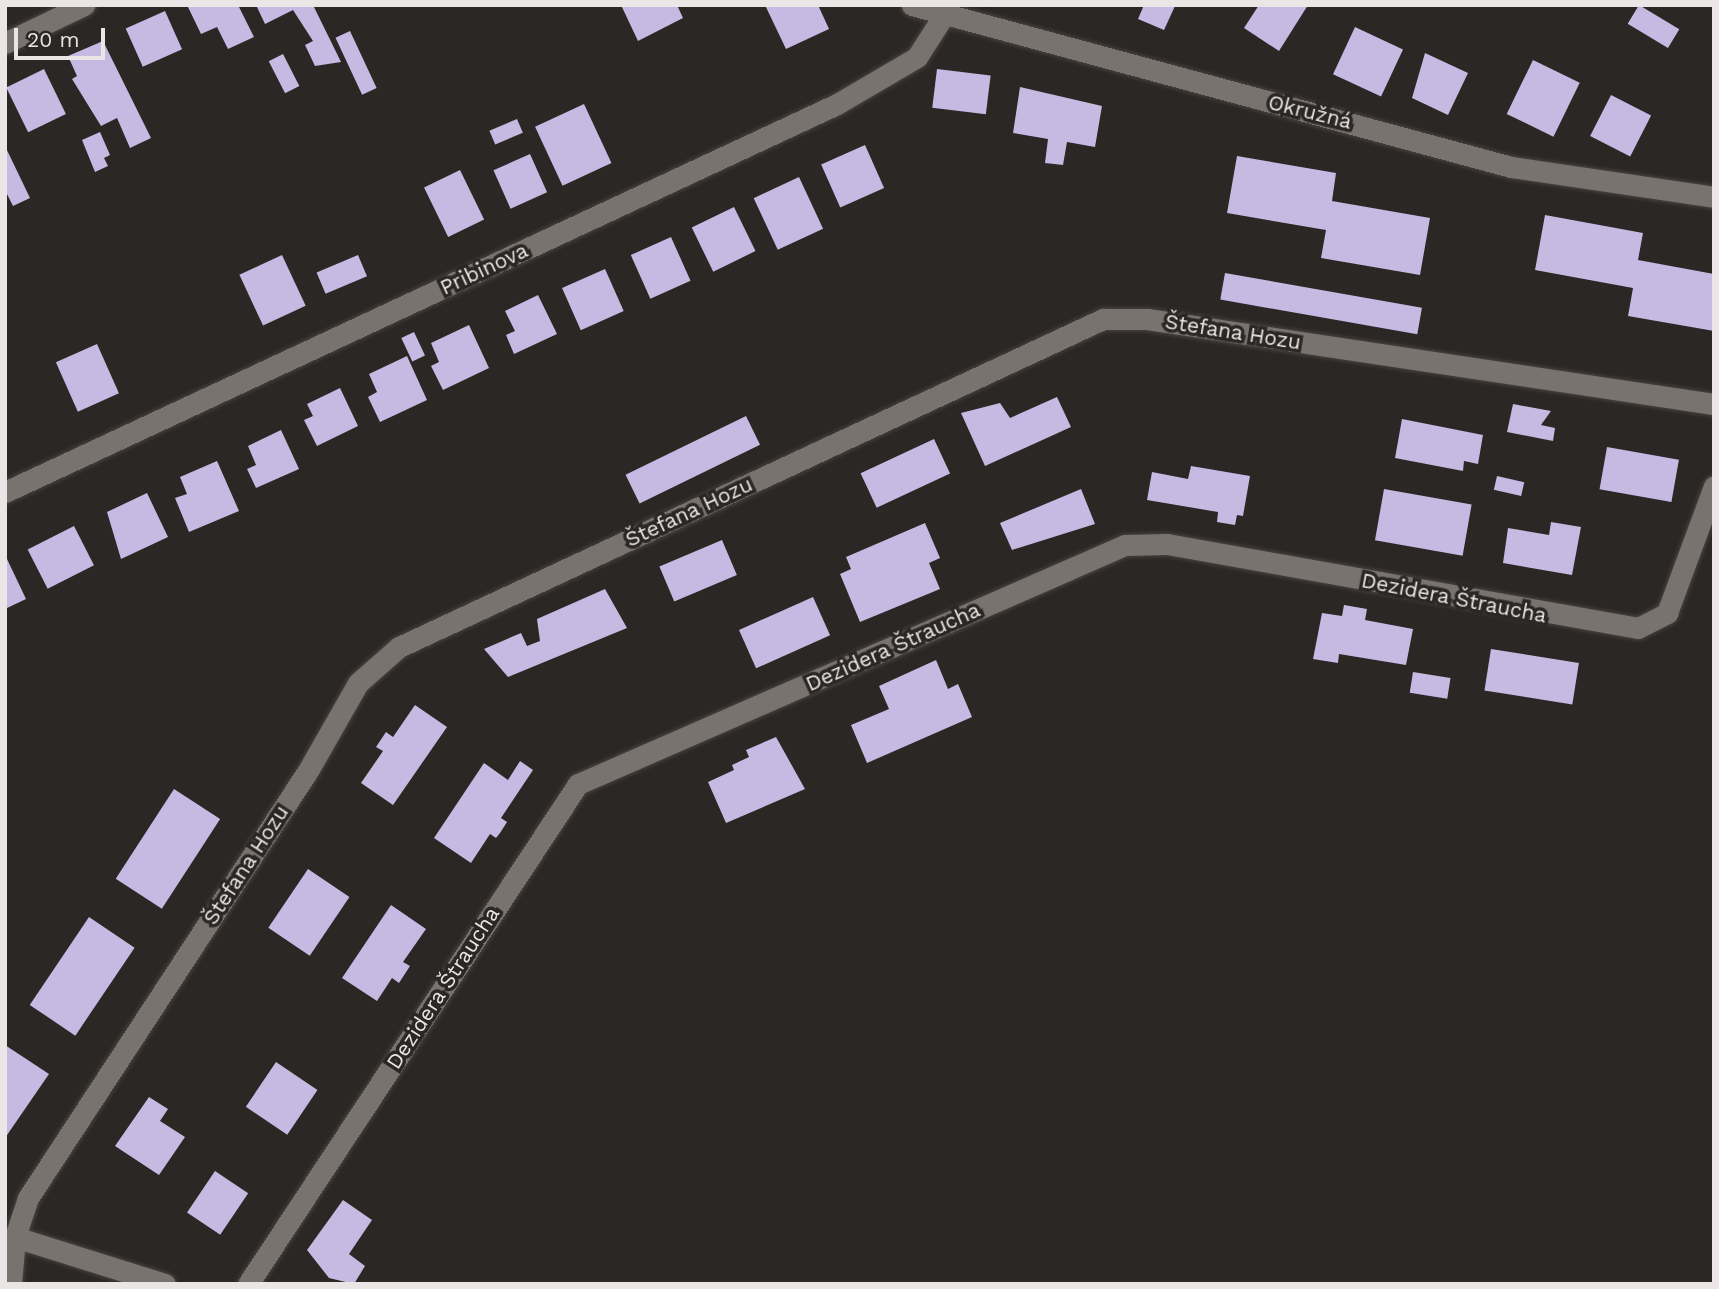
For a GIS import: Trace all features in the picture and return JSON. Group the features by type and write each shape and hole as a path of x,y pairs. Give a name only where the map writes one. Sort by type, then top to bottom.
{"street":[{"path":"5,43 84,5"},
{"name":"Okružná","path":"912,5 942,18 1511,167 1714,197"},
{"name":"Pribinova","path":"5,492 837,104 917,57 942,18"},
{"name":"Štefana Hozu","path":"10,1284 15,1237 28,1198 309,769 358,683 399,647 1103,319 1147,319 1714,404"},
{"name":"Dezidera Štraucha","path":"248,1284 578,784 1125,545 1167,544 1638,628 1667,613 1714,486"},
{"path":"15,1237 165,1284"}],"building":[{"path":"187,5 238,5 254,37 228,49 217,27 201,34"},
{"path":"256,5 313,5 341,62 315,66 305,45 313,41 293,10 265,24"},
{"path":"621,5 677,5 683,18 638,41"},
{"path":"765,5 818,5 829,29 786,49"},
{"path":"1144,5 1175,6 1164,30 1138,19"},
{"path":"1259,5 1308,5 1279,51 1244,28"},
{"path":"1639,5 1679,29 1668,48 1628,24"},
{"path":"165,11 182,49 143,67 126,28"},
{"path":"1355,27 1403,49 1381,97 1333,74"},
{"path":"350,31 377,88 362,95 335,38"},
{"path":"103,41 151,138 130,148 117,118 101,126 72,79 77,76 68,56"},
{"path":"1425,53 1468,73 1448,115 1412,98"},
{"path":"283,54 299,86 285,93 269,61"},
{"path":"1533,60 1580,83 1553,137 1507,114"},
{"path":"44,69 66,114 28,132 6,87"},
{"path":"937,69 991,76 986,114 932,108"},
{"path":"1020,87 1102,106 1095,147 1067,142 1063,165 1045,163 1048,139 1013,133"},
{"path":"1611,95 1651,115 1630,156 1590,136"},
{"path":"584,104 611,163 563,186 535,127"},
{"path":"517,119 523,133 495,145 489,131"},
{"path":"100,132 110,155 104,158 108,166 95,172 82,140"},
{"path":"865,145 884,188 840,207 821,165"},
{"path":"5,146 30,198 13,206 5,190"},
{"path":"530,154 547,192 511,209 493,170"},
{"path":"1237,156 1336,173 1332,201 1430,218 1420,275 1321,258 1326,230 1227,213"},
{"path":"460,170 484,219 448,237 424,188"},
{"path":"799,177 823,229 778,250 754,198"},
{"path":"734,207 755,251 713,272 692,228"},
{"path":"1545,215 1643,233 1638,260 1714,274 1714,331 1628,316 1633,288 1535,270"},
{"path":"671,237 691,281 650,299 631,255"},
{"path":"282,255 306,306 263,326 239,275"},
{"path":"358,255 367,276 326,294 317,273"},
{"path":"605,269 624,311 581,330 562,288"},
{"path":"1225,273 1422,308 1417,334 1220,300"},
{"path":"538,295 557,334 514,354 506,335 515,331 505,311"},
{"path":"469,325 489,368 443,390 431,366 439,362 431,343"},
{"path":"414,332 425,356 412,361 401,338"},
{"path":"97,344 119,393 78,412 56,362"},
{"path":"407,356 427,400 380,422 368,397 377,392 369,374"},
{"path":"340,388 358,426 317,446 304,420 313,416 307,404"},
{"path":"1057,397 1071,427 985,466 961,413 1000,403 1010,418"},
{"path":"1513,404 1551,411 1541,425 1555,428 1553,441 1507,432"},
{"path":"746,416 760,445 640,504 626,475"},
{"path":"1402,419 1483,435 1478,464 1464,461 1463,471 1395,458"},
{"path":"281,430 299,469 256,488 247,469 256,465 248,446"},
{"path":"934,439 950,473 877,508 861,473"},
{"path":"1607,447 1679,460 1671,502 1600,489"},
{"path":"217,461 239,511 189,532 175,498 187,494 180,477"},
{"path":"1191,466 1250,476 1243,516 1237,515 1235,525 1217,522 1218,512 1147,500 1152,472 1188,479"},
{"path":"1497,476 1524,482 1521,496 1494,490"},
{"path":"1081,489 1095,524 1012,550 1000,523"},
{"path":"1384,489 1472,504 1463,556 1375,540"},
{"path":"147,493 168,537 121,559 107,512"},
{"path":"1551,522 1581,527 1572,575 1503,563 1508,528 1549,535"},
{"path":"925,523 940,558 929,563 940,589 860,622 840,574 851,569 846,557"},
{"path":"74,526 94,565 48,589 28,550"},
{"path":"722,540 737,575 674,602 659,567"},
{"path":"7,559 26,599 5,609 5,560"},
{"path":"605,589 627,628 508,677 484,649 521,633 527,646 540,641 537,619"},
{"path":"813,597 830,635 756,668 739,630"},
{"path":"1344,605 1367,609 1365,620 1413,629 1406,665 1339,654 1338,663 1313,659 1322,613 1342,616"},
{"path":"1491,649 1579,663 1572,704 1484,690"},
{"path":"936,660 948,689 958,684 972,717 867,763 851,725 889,709 879,686"},
{"path":"1413,672 1451,678 1447,699 1410,693"},
{"path":"415,705 447,727 393,805 361,783 383,751 376,747 386,732 393,737"},
{"path":"776,737 805,789 726,823 708,782 734,770 732,765 749,757 746,750"},
{"path":"520,761 533,770 501,818 507,822 500,833 496,838 490,834 471,863 434,838 484,763 508,780"},
{"path":"174,789 220,819 162,909 116,879"},
{"path":"308,869 349,897 310,956 268,928"},
{"path":"391,905 426,929 403,962 410,966 399,983 392,978 377,1001 342,978"},
{"path":"89,917 135,948 75,1036 30,1005"},
{"path":"5,1045 49,1074 5,1138"},
{"path":"276,1062 317,1090 287,1135 246,1107"},
{"path":"149,1097 168,1109 160,1121 185,1137 159,1175 115,1146"},
{"path":"215,1171 248,1193 220,1235 187,1212"},
{"path":"343,1200 372,1220 349,1254 365,1266 354,1284 329,1278 307,1250"}]}
